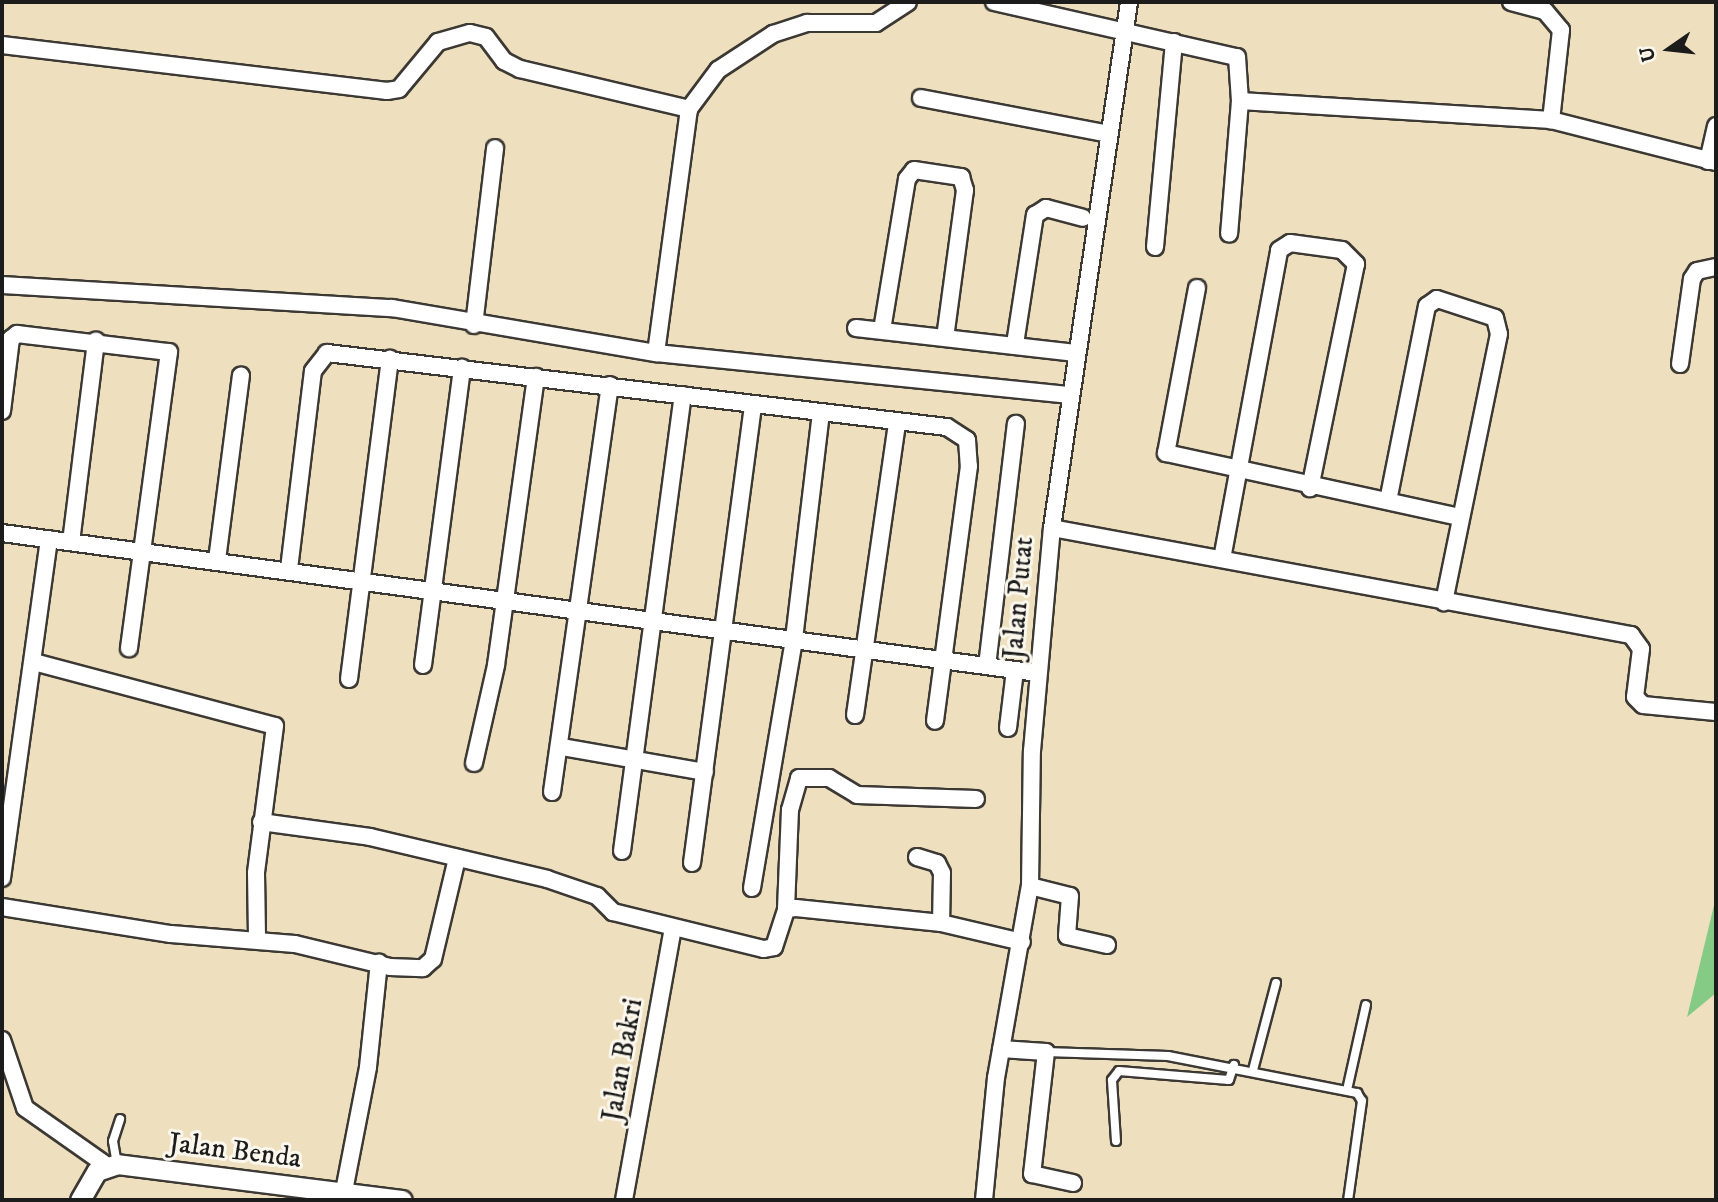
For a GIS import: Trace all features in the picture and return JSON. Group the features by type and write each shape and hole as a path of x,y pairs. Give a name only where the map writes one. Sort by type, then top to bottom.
{"street":[{"path":"656,353 689,109 718,70 773,34 807,23 876,23 908,2"},
{"path":"994,2 1237,57 1240,101 1229,234"},
{"name":"Jalan Putat","path":"984,1200 1001,1049 1030,886 1038,673 1068,395 1129,2"},
{"path":"1511,2 1545,11 1562,30 1551,120"},
{"path":"2,46 387,91 399,89 438,42 470,33 486,37 504,61 520,69 689,109"},
{"path":"1155,247 1174,42"},
{"path":"921,98 1109,134"},
{"path":"1240,101 1551,120 1712,162 1716,127"},
{"path":"474,325 495,148"},
{"path":"882,330 906,179 914,170 961,177 965,190 945,337"},
{"path":"1015,344 1035,215 1046,208 1083,218"},
{"path":"1222,559 1279,250 1290,243 1342,250 1356,264 1310,488"},
{"path":"1680,364 1692,279 1697,271 1716,267"},
{"path":"2,285 324,301 656,353 1068,395"},
{"path":"1197,288 1166,453 1237,473 1460,517"},
{"path":"1388,501 1427,306 1437,299 1495,318 1500,327 1444,602"},
{"path":"856,328 1015,344 1074,353"},
{"path":"2,411 10,340 17,334 166,351 171,357 129,648"},
{"path":"71,542 96,341"},
{"path":"289,569 315,361 327,353 610,385 897,424 947,427 967,440 969,466 935,721"},
{"path":"349,679 390,359"},
{"path":"423,665 462,369"},
{"path":"217,560 241,376"},
{"path":"474,764 506,599 536,377"},
{"path":"552,792 562,747 578,608 610,385"},
{"path":"622,851 683,395"},
{"path":"692,863 754,404"},
{"path":"752,888 794,639 821,413"},
{"path":"855,715 897,424"},
{"path":"987,666 1016,424"},
{"path":"1052,528 1631,635 1640,649 1635,697 1643,705 1716,712"},
{"path":"2,533 142,549 725,627 866,650 1038,673"},
{"path":"2,878 49,539"},
{"path":"34,662 275,726 261,822 257,939"},
{"path":"1008,728 1015,670"},
{"path":"562,747 705,772"},
{"path":"261,822 457,858 575,887 613,912 673,929 774,947 786,909 790,810 799,778 829,778 856,795 976,799"},
{"path":"917,857 937,863 942,873 941,923"},
{"path":"2,907 171,934 257,939 415,969 430,965 457,858"},
{"path":"1030,886 1070,896 1067,936 1107,944"},
{"path":"786,909 941,923 1022,942"},
{"name":"Jalan Bakri","path":"624,1200 673,929"},
{"path":"344,1191 368,1067 379,963"},
{"path":"2,1040 25,1108 112,1164 80,1200"},
{"path":"1001,1049 1046,1052 1032,1174 1073,1183"},
{"name":"Jalan Benda","path":"112,1164 402,1200"}],"lane":[{"path":"1253,1070 1276,983"},
{"path":"1347,1090 1366,1004"},
{"path":"1046,1052 1234,1065 1347,1090 1362,1101 1348,1200"},
{"path":"1116,1141 1112,1080 1119,1071 1228,1080 1234,1065"},
{"path":"112,1164 113,1142 120,1119"}],"green space":[{"path":"1716,897 1716,993 1687,1017"}]}
